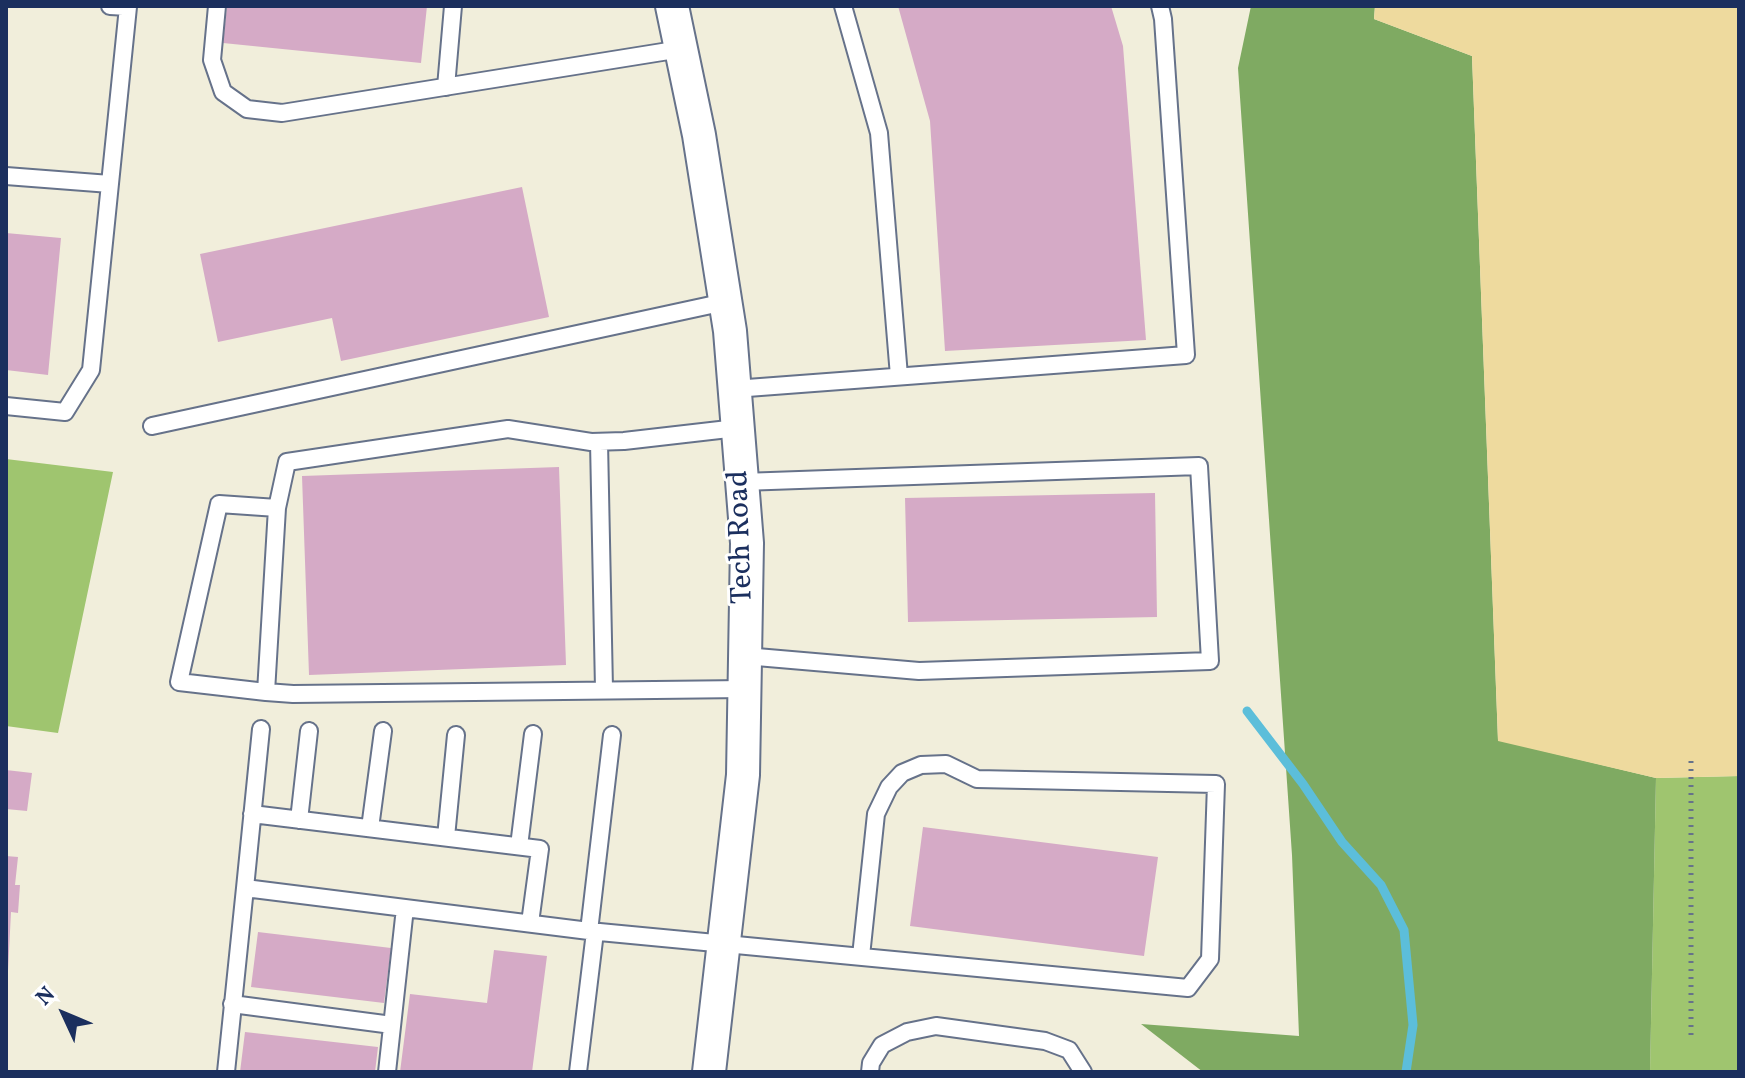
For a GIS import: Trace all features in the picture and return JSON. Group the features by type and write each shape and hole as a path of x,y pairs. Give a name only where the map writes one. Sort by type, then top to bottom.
{"street":[{"name":"Tech Road","path":"672,6 699,135 725,302 747,543 743,775 709,1072"}],"lane":[{"path":"6,406 65,412 91,370 128,7 110,6"},
{"path":"217,6 212,60 223,92 247,109 282,113 681,49"},
{"path":"446,87 453,6"},
{"path":"843,6 879,133 899,376"},
{"path":"734,389 1186,355 1160,6"},
{"path":"6,176 110,184"},
{"path":"152,426 725,302"},
{"path":"266,692 277,508 287,462 508,429 599,442 737,428"},
{"path":"599,442 604,689"},
{"path":"742,482 1199,466 1210,661 919,671 745,656"},
{"path":"277,508 219,504 179,682 293,694 745,689"},
{"path":"226,1072 261,729"},
{"path":"299,820 309,731"},
{"path":"370,828 383,731"},
{"path":"519,846 533,734"},
{"path":"446,837 456,735"},
{"path":"578,1072 612,735"},
{"path":"245,888 592,931 1188,988 1210,959 1216,784 977,779 946,764 921,765 902,773 889,787 876,814 861,956"},
{"path":"252,814 540,849 530,923"},
{"path":"387,1072 405,908"},
{"path":"232,1004 392,1025"},
{"path":"870,1072 871,1063 882,1045 907,1032 936,1026 1045,1041 1069,1050 1083,1072"}],"path":[{"path":"1691,761 1691,1039"}],"green space":[{"path":"1251,6 1375,6 1374,19 1472,56 1498,740 1656,778 1650,1072 1203,1072 1141,1024 1299,1036 1292,855 1238,68"},
{"path":"6,459 113,472 58,733 6,726"},
{"path":"1739,776 1739,1072 1650,1072 1656,778"}],"sand":[{"path":"1375,6 1739,6 1739,776 1656,778 1498,741 1472,56 1374,19"}],"building":[{"path":"227,6 427,6 421,63 223,43"},
{"path":"898,6 1111,6 1123,46 1146,340 945,351 930,121"},
{"path":"522,187 549,317 341,361 332,318 218,342 200,254"},
{"path":"6,233 61,238 48,375 6,370"},
{"path":"559,467 566,665 309,675 302,476"},
{"path":"1155,493 1157,617 908,622 905,498"},
{"path":"6,770 32,773 27,811 6,809"},
{"path":"923,827 1158,857 1144,956 910,926"},
{"path":"6,856 18,857 15,885 20,885 18,913 11,912 8,971 6,971"},
{"path":"258,932 391,948 384,1003 251,987"},
{"path":"494,950 547,956 532,1072 400,1072 410,994 487,1003"},
{"path":"245,1032 378,1047 375,1072 240,1072"}],"waterway":[{"path":"1247,711 1303,784 1342,842 1381,885 1404,930 1413,1025 1406,1072"}]}
